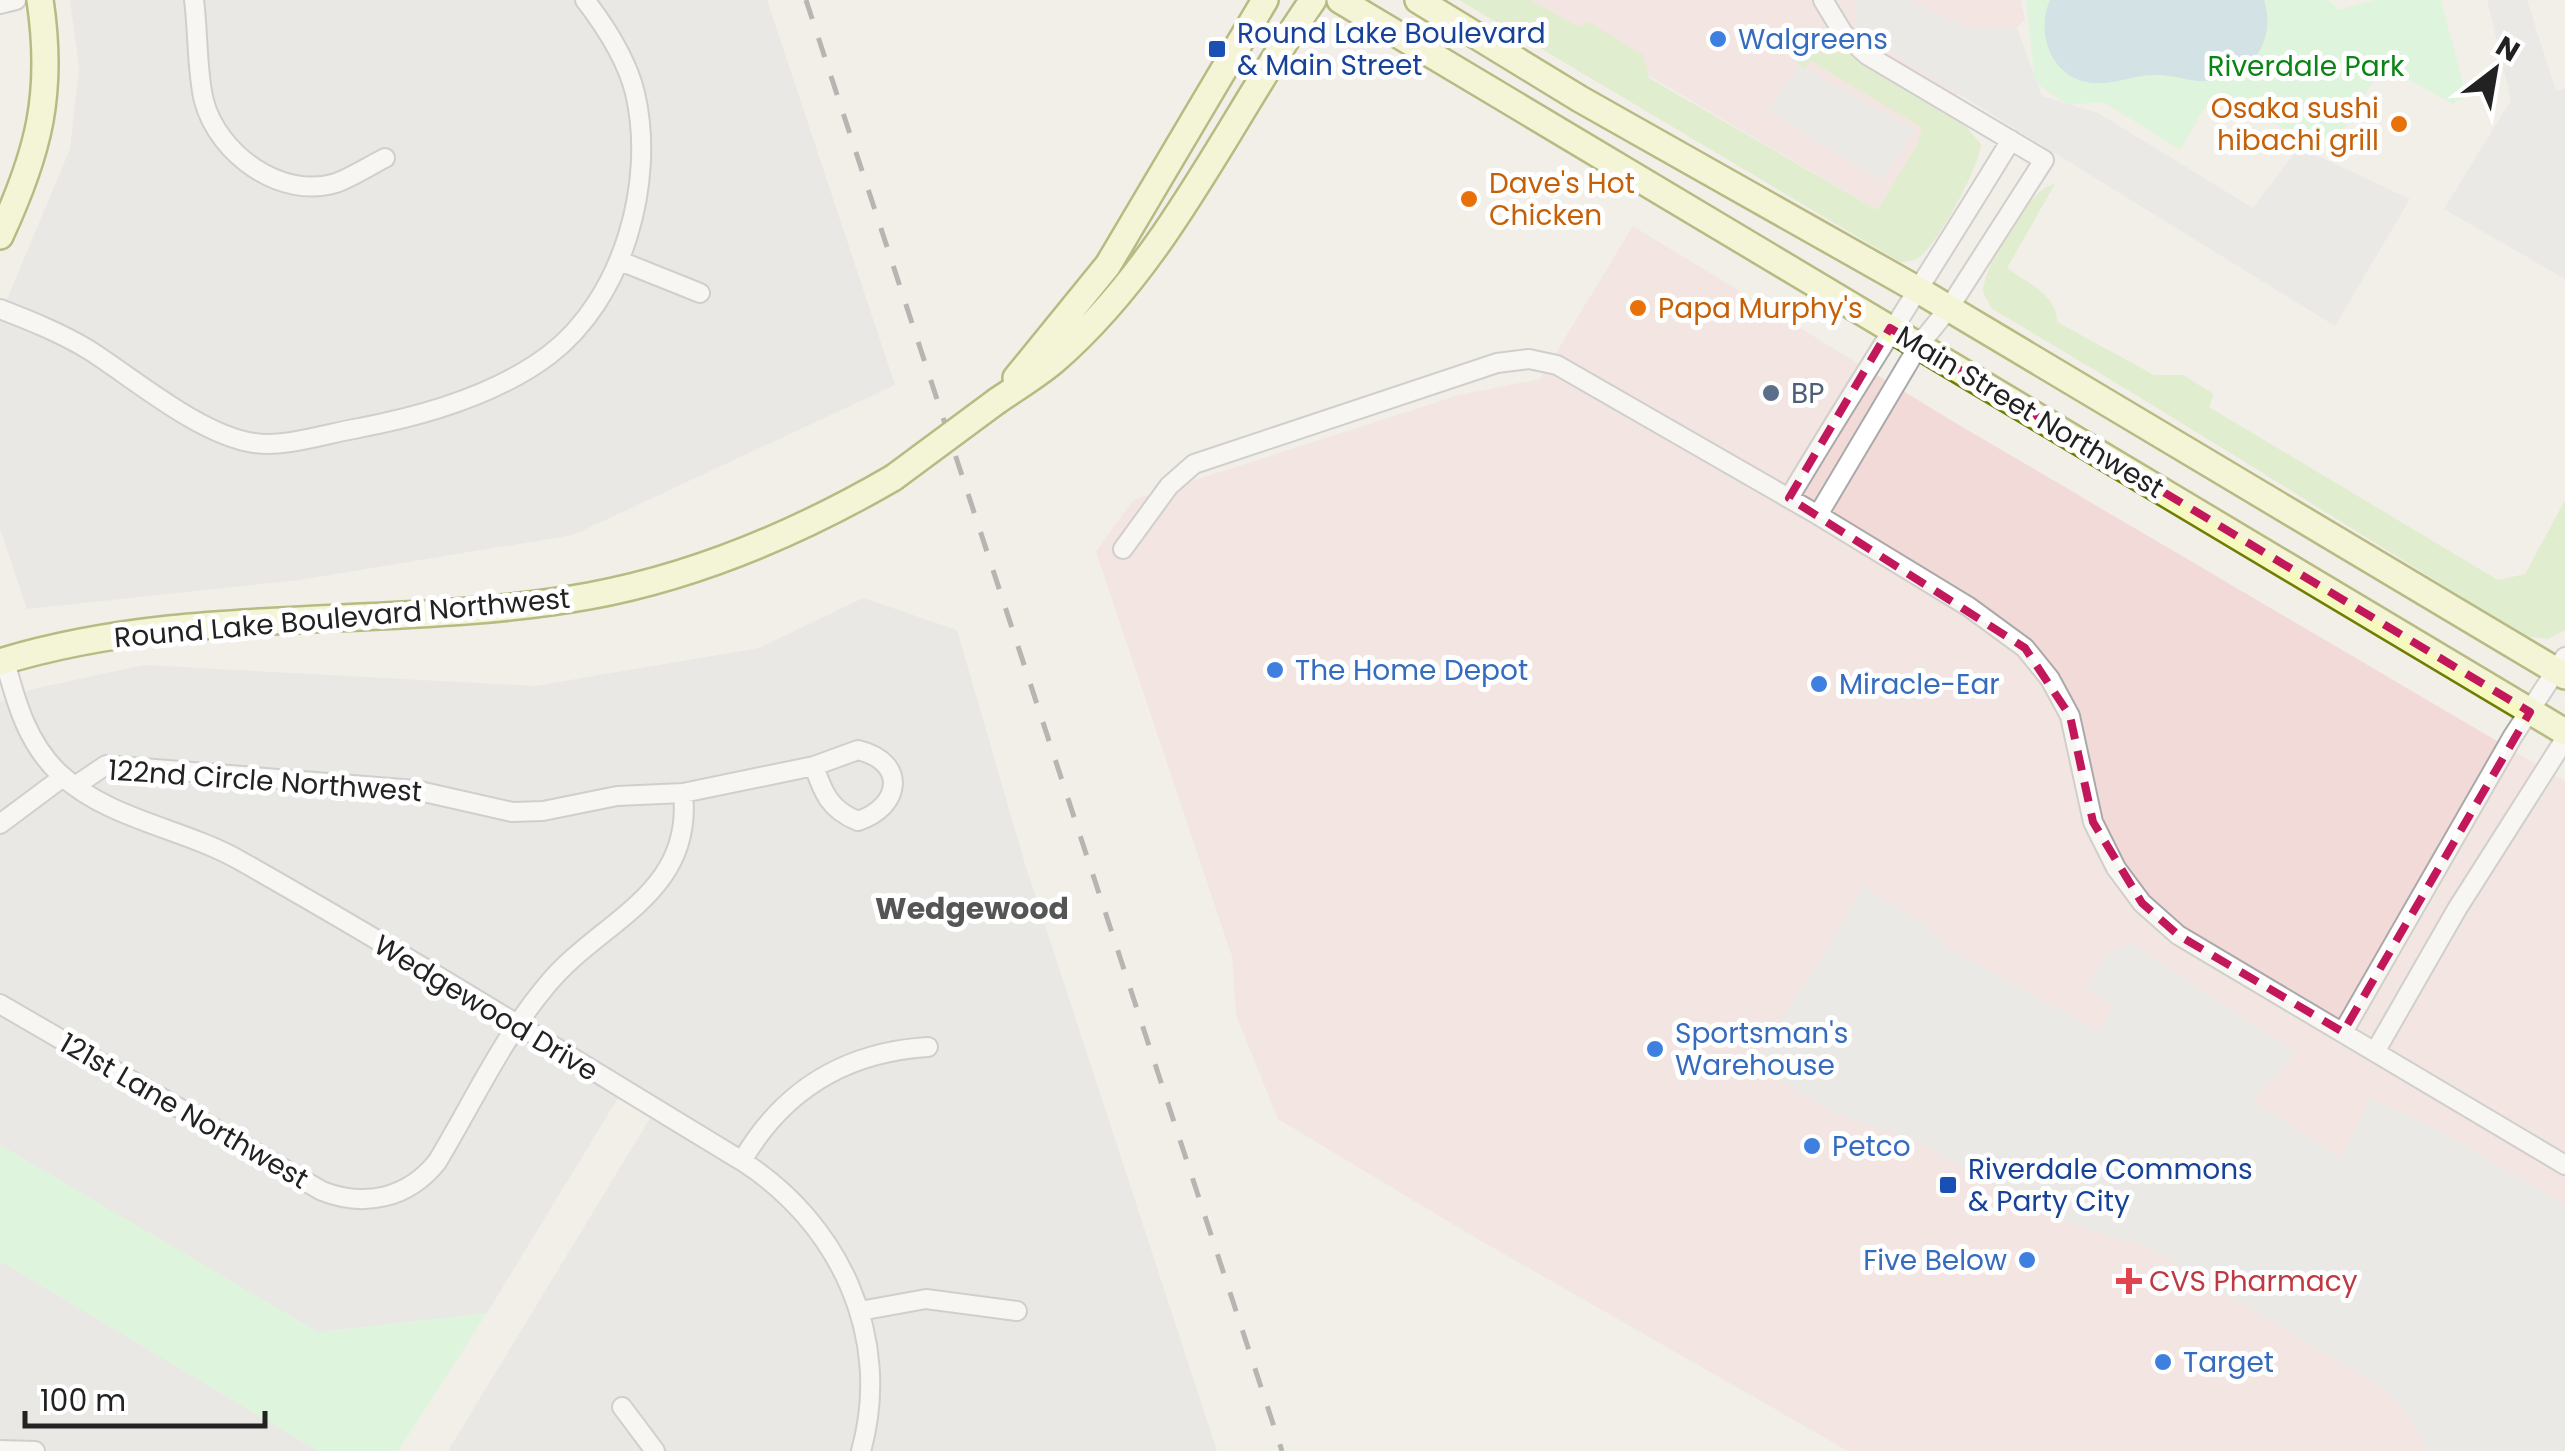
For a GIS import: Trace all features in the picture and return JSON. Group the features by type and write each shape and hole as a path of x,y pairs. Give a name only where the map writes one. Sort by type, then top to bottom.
{"main road":[{"path":"0,236 29,172 40,136 47,92 40,0"},
{"name":"Round Lake Boulevard Northwest","path":"997,401 1116,252 1265,0"},
{"name":"Round Lake Boulevard Northwest","path":"2,655 156,630 518,606 587,596 725,559 807,525 893,478 1052,362 1143,261 1185,206 1313,0"},
{"name":"Main Street Northwest","path":"1340,0 2565,735"},
{"name":"Main Street Northwest","path":"1418,0 1580,99 1920,290 2562,668"},
{"path":"1450,0 1551,62 1569,78 1580,99"}],"street":[{"path":"0,4 16,0"},
{"path":"194,0 202,98 212,122 230,148 276,181 300,187 335,183 385,158"},
{"path":"0,309 56,331 224,435 257,444 392,422 454,404 516,374 547,357 577,330 620,261 641,157 635,92 611,38 584,0"},
{"path":"1818,515 1919,344 1949,308 2044,160 1867,55 1843,34 1822,0"},
{"path":"1789,498 1890,328 1920,290 2011,140"},
{"path":"620,261 700,293"},
{"path":"1123,549 1169,486 1194,464 1514,360 1546,361 1571,371 1969,607 2024,648 2050,678 2070,716 2082,754 2093,822 2116,868 2142,903 2178,934 2565,1165"},
{"name":"Wedgewood Drive","path":"2,655 29,732 69,782 125,813 236,858 742,1161 782,1190 814,1224 840,1263 860,1311 870,1388 861,1451"},
{"path":"2343,1032 2530,712 2562,668"},
{"path":"2375,1052 2457,909 2565,735"},
{"name":"122nd Circle Northwest","path":"0,824 69,782 106,765 415,790 512,812 617,796 683,794 814,766 858,750 878,755 888,763 893,778 891,795 877,814 858,821 841,814 825,798 814,766"},
{"path":"518,1027 555,976 587,945 637,910 666,871 681,837 683,794"},
{"name":"121st Lane Northwest","path":"0,1004 340,1198 374,1199 403,1191 428,1173 518,1027"},
{"path":"742,1161 782,1106 826,1073 870,1054 928,1047"},
{"path":"860,1311 926,1299 1017,1311"},
{"path":"622,1407 655,1451"},
{"path":"0,1450 35,1451"}],"highlighted area":[{"path":"1890,328 2530,712 2343,1032 2178,935 2142,903 2093,822 2070,716 2025,648 1789,498"}],"shaded area":[{"path":"70,0 767,0 895,385 573,535 299,580 27,609 0,529 0,316 70,149 79,68"},
{"path":"1520,0 2021,0 2025,19 1924,134 1877,210"},
{"path":"1856,0 1909,0 1966,28 2017,28 2042,96 2098,113 2253,208 2299,147 2410,199 2335,326 1857,31"},
{"path":"2487,0 2527,0 2556,91 2565,89 2565,279 2444,209 2511,100"},
{"path":"1798,65 1915,130 1881,180 1769,112"},
{"path":"1633,226 1954,422 2565,781 2565,1451 1848,1451 1469,1234 1278,1119 1236,1015 1232,956 1096,552 1133,500 1459,395 1540,379"},
{"path":"863,598 957,630 1025,864 1217,1451 448,1451 661,1100 629,1080 487,1313 318,1333 0,1145 0,702 33,689 144,665 535,686 759,648"},
{"path":"1864,887 1924,924 1950,949 2098,1031 2114,1005 2086,988 2110,950 2133,944 2295,1053 2253,1102 2341,1158 2370,1098 2441,1131 2565,1205 2565,1451 2427,1451 2404,1409 2382,1388 2148,1247 2044,1216 1923,1144 1834,1113 1755,1064"},
{"path":"0,1261 318,1451 0,1451"}],"green space":[{"path":"1459,0 1530,0 1579,27 1589,22 1643,55 1649,78 1877,210 1917,145 1922,128 1811,61 1803,71 1798,68 1798,53 1809,35 1825,31 1862,62 1963,123 1981,144 1979,155 1938,235 1917,259 1900,262"},
{"name":"Riverdale Park","path":"2026,0 2328,0 2339,10 2374,0 2441,0 2466,95 2453,104 2383,65 2332,148 2280,127 2232,96 2208,102 2180,150 2105,103 2066,104 2035,82"},
{"path":"2055,184 2007,268 2047,297 2057,322 2154,375 2183,375 2214,394 2209,407 2498,580 2525,574 2565,500 2565,630 2548,639 2526,636 1992,309 1983,292 1999,247 2033,198"},
{"path":"0,1145 318,1332 487,1313 398,1451 318,1451 0,1261"}],"water":[{"path":"2050,0 2264,0 2267,29 2257,55 2237,74 2223,79 2201,81 2154,75 2107,83 2084,82 2071,76 2052,56 2045,29"}],"railway":[{"path":"806,0 1282,1451"}],"place":[{"name":"Walgreens","path":"1718,39"},
{"name":"Round Lake Boulevard & Main Street","path":"1217,49"},
{"name":"Osaka sushi hibachi grill","path":"2399,124"},
{"name":"Dave's Hot Chicken","path":"1469,199"},
{"name":"Papa Murphy's","path":"1638,308"},
{"name":"BP","path":"1771,393"},
{"name":"The Home Depot","path":"1275,670"},
{"name":"Miracle-Ear","path":"1819,684"},
{"name":"Sportsman's Warehouse","path":"1655,1049"},
{"name":"Petco","path":"1812,1146"},
{"name":"Riverdale Commons & Party City","path":"1948,1185"},
{"name":"Five Below","path":"2027,1260"},
{"name":"CVS Pharmacy","path":"2129,1281"},
{"name":"Target","path":"2163,1362"}],"district":[{"name":"Wedgewood","path":"972,908"}]}
